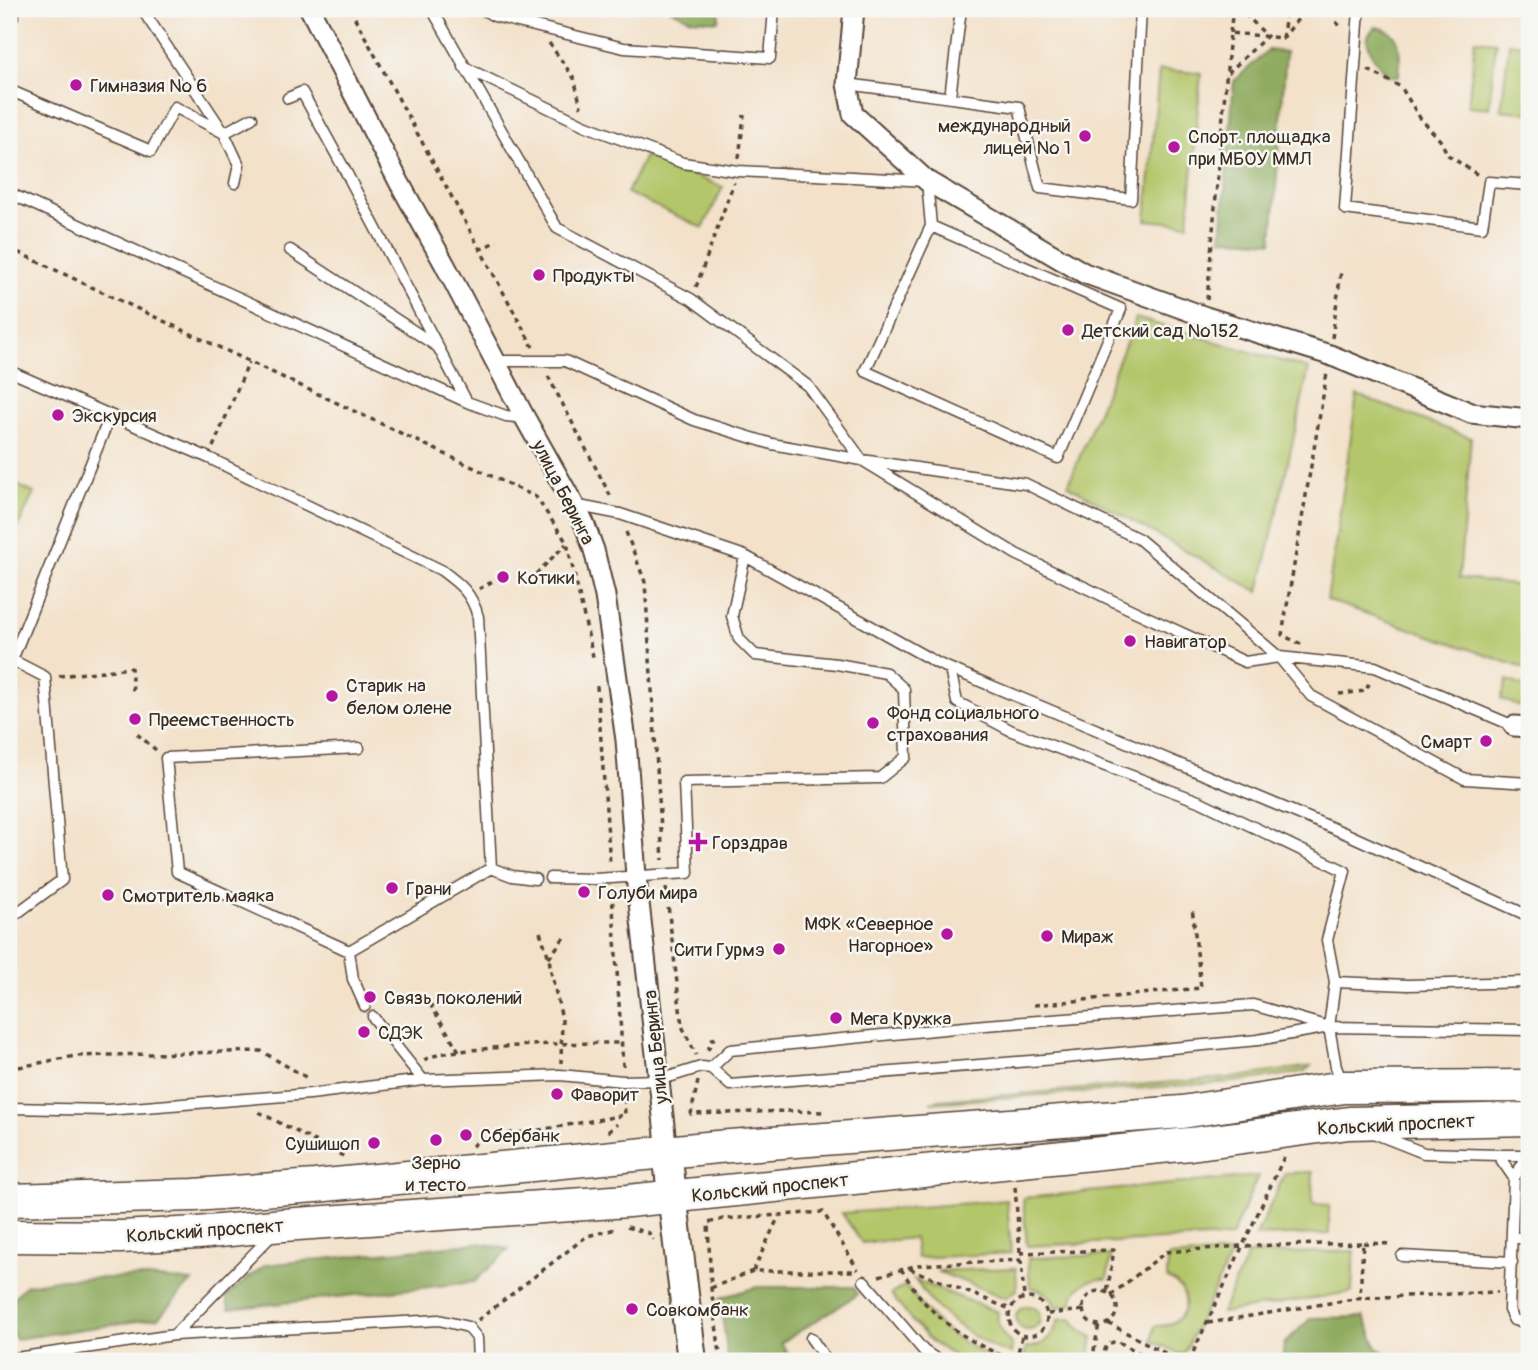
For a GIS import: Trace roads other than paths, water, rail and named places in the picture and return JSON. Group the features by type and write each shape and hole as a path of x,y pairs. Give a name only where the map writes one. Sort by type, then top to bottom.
{"main road":[{"name":"Кольский проспект","path":"9,1200 194,1195 355,1183 730,1146 1182,1112 1345,1087 1529,1086"},
{"name":"Кольский проспект","path":"9,1236 120,1237 198,1233 672,1197 1190,1144 1349,1123 1529,1119"}],"street":[{"name":"улица Беринга","path":"310,9 399,182 584,523 594,550 605,596 626,740 636,876 667,1152"},
{"path":"854,9 847,84 853,114 927,181 1084,273 1206,317 1330,355 1471,413 1529,419"},
{"path":"667,1152 692,1361"}],"lane":[{"path":"9,25 16,9"},
{"path":"142,9 224,133 239,165 235,183"},
{"path":"432,9 556,228 691,299 808,386 862,460 1016,554 1245,662 1279,657 1375,667 1524,730"},
{"path":"482,9 494,16 624,48 770,58 774,9"},
{"path":"950,97 961,9"},
{"path":"847,84 1019,107 1040,188 1131,199 1141,9"},
{"path":"1359,9 1345,209 1482,227 1489,181 1529,185"},
{"path":"464,67 584,125 683,163 738,171 927,181 930,226 865,371 1058,458 1121,309 930,226"},
{"path":"9,90 151,151 175,107 224,133"},
{"path":"288,98 302,93 467,402"},
{"path":"224,133 252,118"},
{"path":"9,193 467,402 506,416 525,418"},
{"path":"290,250 438,347"},
{"path":"495,361 565,361 694,420 772,444 1026,484 1139,539 1279,657 1311,696 1465,779 1529,783"},
{"path":"9,371 209,458 441,570 470,594 478,617 491,868"},
{"path":"9,919 62,880 45,677 10,660 110,416"},
{"path":"573,504 620,514 745,556 950,669 1347,834 1529,916"},
{"path":"550,878 595,879 688,873 684,782 880,778 906,757 904,689 886,673 837,664 755,655 739,639 732,616 745,556"},
{"path":"950,669 957,702 1012,731 1201,802 1345,871 1327,940 1335,982 1329,1027 1336,1067 1345,1087"},
{"path":"349,951 177,872 166,758 359,748"},
{"path":"491,868 512,876 535,879"},
{"path":"349,951 491,868"},
{"path":"349,951 353,979 365,1006"},
{"path":"1335,982 1408,985 1529,982"},
{"path":"9,1108 107,1110 310,1094 423,1080 560,1075 623,1082 659,1080 706,1067 730,1050 985,1025 1253,1004 1329,1027"},
{"path":"373,1017 423,1080"},
{"path":"706,1067 730,1084 1043,1060 1245,1041 1329,1027 1529,1030"},
{"path":"1349,1123 1424,1153 1528,1155"},
{"path":"1498,1155 1514,1178"},
{"path":"1528,1155 1514,1178 1510,1310 1514,1320 1529,1324"},
{"path":"174,1335 283,1225"},
{"path":"1513,1238 1529,1238"},
{"path":"1402,1256 1512,1262"},
{"path":"864,1281 924,1351 939,1361"},
{"path":"9,1359 174,1335 439,1320 468,1327 477,1338 478,1361"},
{"path":"811,1338 827,1361"}],"place":[{"name":"Гимназия № 6","path":"76,85"},
{"name":"международный лицей № 1","path":"1085,136"},
{"name":"Спорт. площадка при МБОУ ММЛ","path":"1174,147"},
{"name":"Продукты","path":"539,275"},
{"name":"Детский сад №152","path":"1068,330"},
{"name":"Экскурсия","path":"58,415"},
{"name":"Котики","path":"503,577"},
{"name":"Навигатор","path":"1130,641"},
{"name":"Старик на белом олене","path":"332,696"},
{"name":"Преемственность","path":"135,719"},
{"name":"Фонд социального страхования","path":"873,723"},
{"name":"Смарт","path":"1486,741"},
{"name":"Горздрав","path":"698,842"},
{"name":"Грани","path":"392,888"},
{"name":"Голуби мира","path":"584,892"},
{"name":"Смотритель маяка","path":"108,895"},
{"name":"МФК «Северное Нагорное»","path":"947,934"},
{"name":"Мираж","path":"1047,936"},
{"name":"Сити Гурмэ","path":"779,949"},
{"name":"Связь поколений","path":"370,997"},
{"name":"Мега Кружка","path":"836,1018"},
{"name":"СДЭК","path":"364,1032"},
{"name":"Фаворит","path":"557,1094"},
{"name":"Сбербанк","path":"466,1135"},
{"name":"Зерно и тесто","path":"436,1140"},
{"name":"Сушишоп","path":"374,1143"},
{"name":"Совкомбанк","path":"632,1309"}]}
